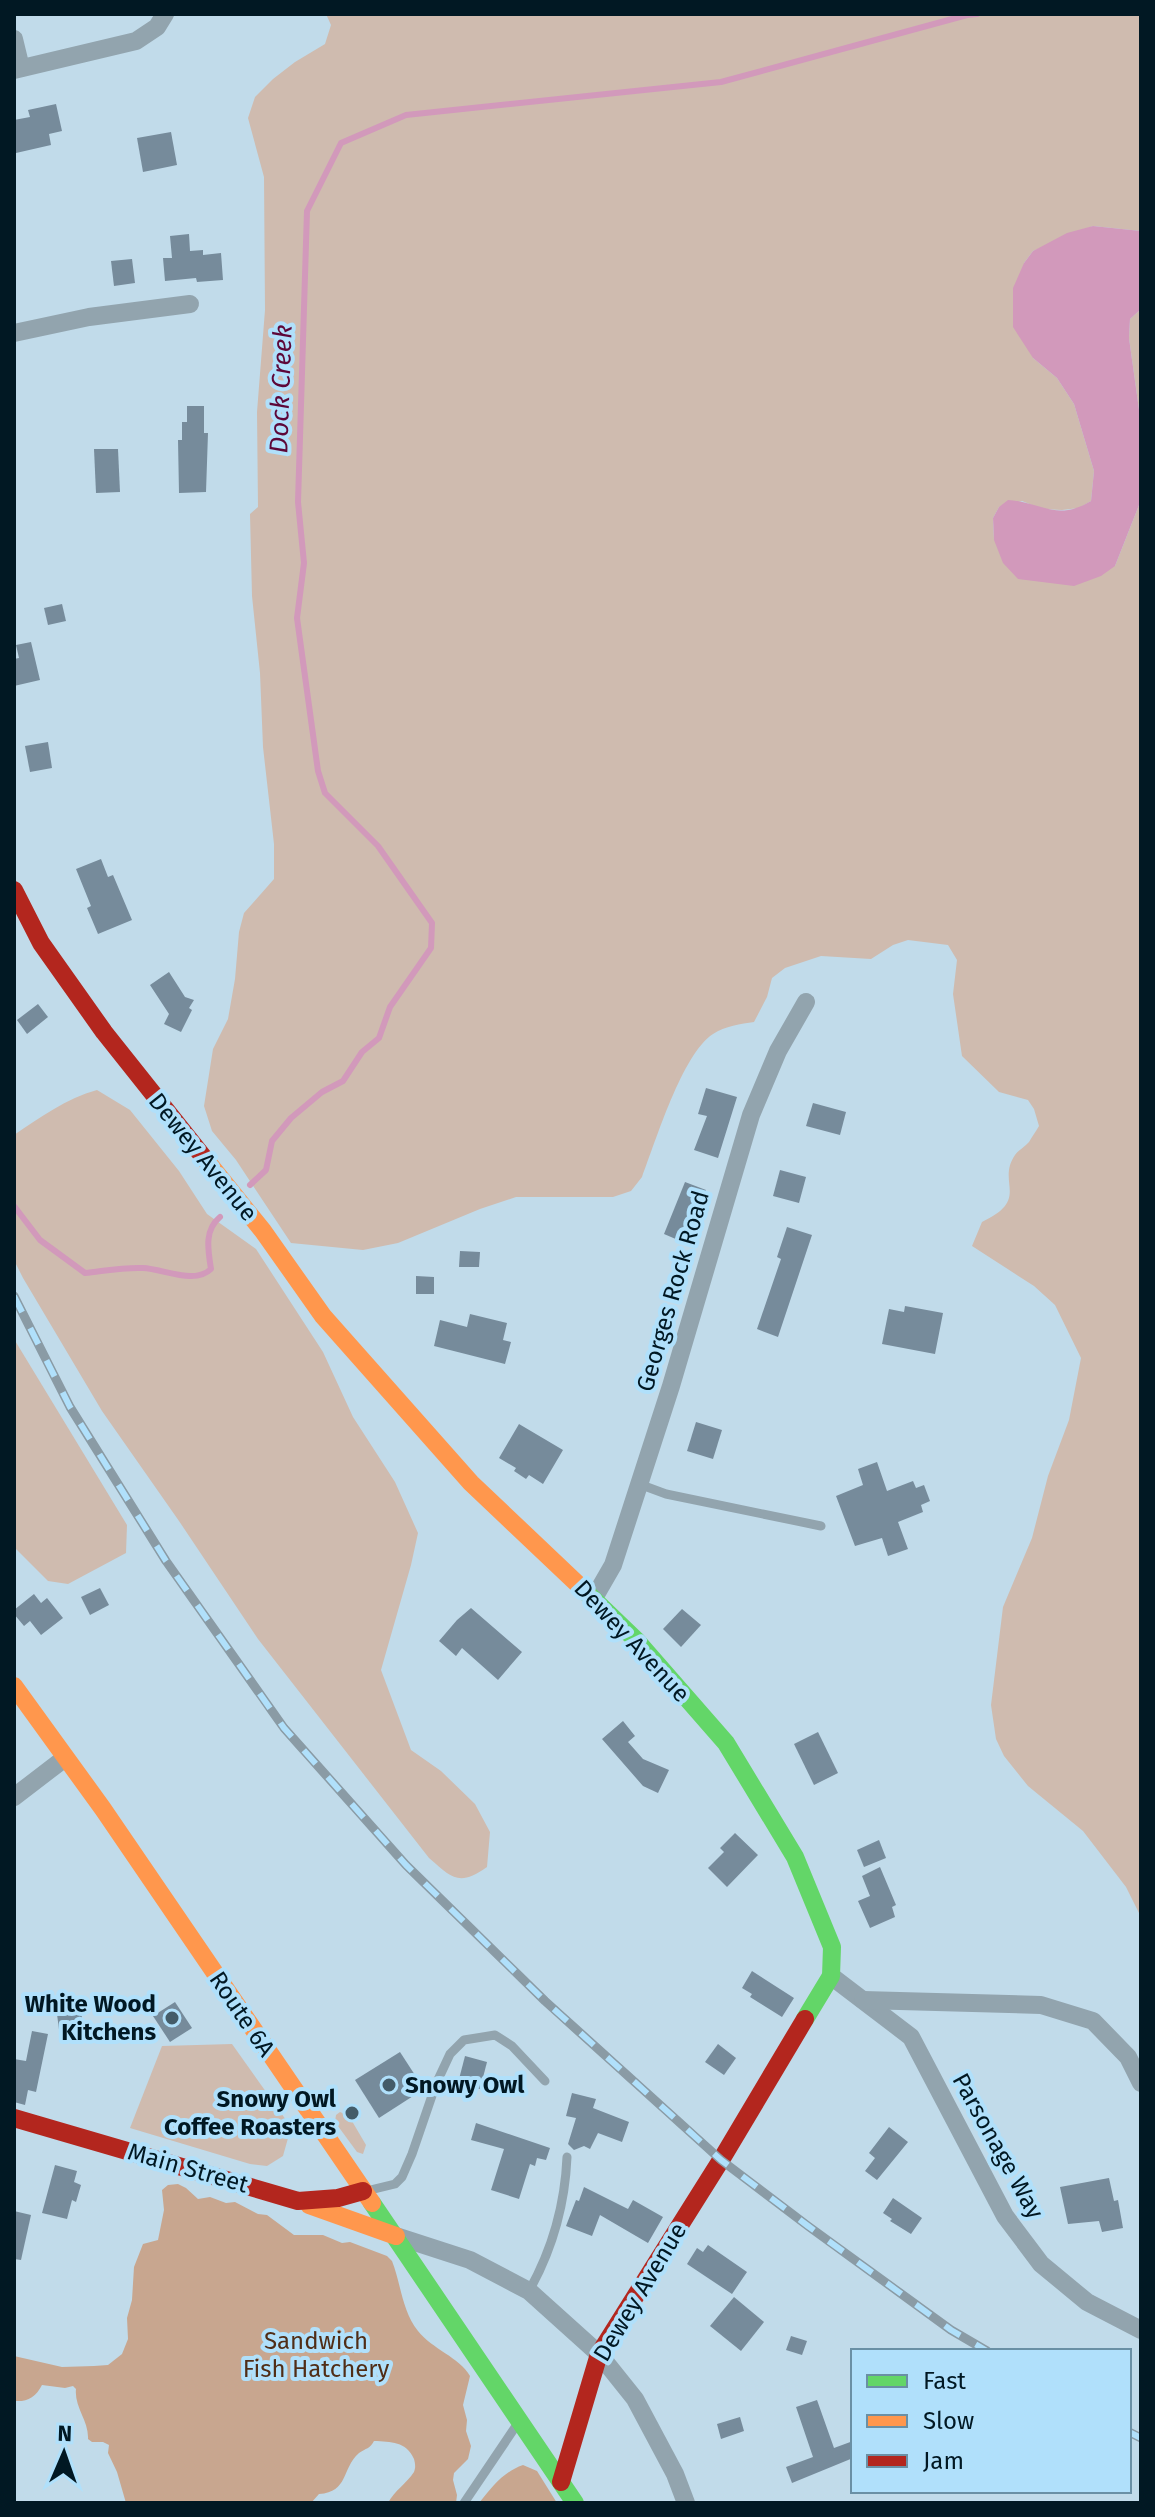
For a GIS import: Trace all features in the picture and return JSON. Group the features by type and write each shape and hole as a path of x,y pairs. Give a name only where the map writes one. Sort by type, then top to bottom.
{"street":[{"path":"14,39 17,69 136,41 161,21"},
{"path":"14,333 100,315 190,304"},
{"name":"Dewey Avenue","path":"14,890 41,943 111,1042 263,1231 323,1316 471,1483 636,1640 726,1743 795,1857 832,1947 831,1976 721,2160 599,2354 561,2482"},
{"name":"Georges Rock Road","path":"594,1598 613,1565 671,1386 751,1115 778,1051 806,1002"},
{"name":"Route 6A","path":"14,1686 103,1809 575,2503"},
{"path":"14,1797 65,1758"},
{"name":"Parsonage Way","path":"831,1976 911,2037 1005,2216 1041,2264 1087,2302 1141,2330"},
{"path":"863,2000 1041,2005 1093,2021 1128,2057 1141,2083"},
{"name":"Main Street","path":"14,2118 298,2201 338,2198 363,2191"},
{"path":"298,2201 470,2260 529,2291 599,2354 635,2399 675,2474 686,2503"}],"lane":[{"path":"639,1484 666,1494 821,1526"},
{"path":"363,2191 395,2184 402,2177 436,2084 450,2054 464,2040 495,2035 512,2046 545,2081"},
{"path":"529,2291 541,2271 554,2234 566,2187 567,2157"},
{"path":"464,2503 519,2422"}],"shaded area":[{"path":"326,14 1141,14 1141,231 1093,226 1033,251 1024,263 1033,358 1057,378 1074,404 1094,471 1091,501 1079,508 1062,510 1042,509 1022,501 999,507 993,518 994,540 1115,566 1141,500 1141,1917 1126,1887 1083,1831 1028,1786 1004,1756 996,1739 991,1705 1003,1607 1032,1538 1048,1476 1069,1420 1081,1358 1055,1305 1034,1286 972,1246 982,1222 1005,1206 1010,1190 1010,1165 1039,1126 1028,1100 999,1092 962,1056 953,994 957,960 948,945 908,940 893,945 871,959 821,956 785,968 772,978 767,997 754,1022 723,1029 702,1044 671,1100 642,1177 631,1191 613,1197 516,1197 398,1243 363,1250 291,1243 236,1160 212,1131 204,1106 213,1049 228,1019 239,932 244,913 274,879 274,844 252,596 250,514 258,507 257,412 265,310 264,177 248,118 255,97 273,79 325,44 331,25"},
{"path":"1093,226 1141,231 1141,309 1130,319 1129,338 1141,424 1141,500 1115,566 1101,576 1074,586 1018,579 1003,563 994,540 993,518 999,507 1008,500 1058,510 1079,507 1091,501 1094,471 1074,404 1057,378 1033,358 1013,327 1013,288 1033,251 1067,233"},
{"path":"1141,309 1141,424 1129,338 1130,319"},
{"path":"97,1090 130,1110 179,1171 207,1214 256,1249 323,1352 353,1417 395,1482 418,1533 381,1670 411,1750 441,1771 475,1804 490,1832 487,1867 469,1877 456,1878 429,1858 258,1639 102,1411 14,1260 14,1135 64,1103"},
{"path":"14,1339 127,1525 126,1553 68,1584 48,1581 14,1547"},
{"path":"232,2044 286,2120 290,2131 283,2156 267,2166 250,2164 130,2128 162,2046"},
{"path":"340,2112 349,2116 366,2145 363,2154 357,2152 335,2122"}],"green space":[{"name":"Sandwich Fish Hatchery","path":"178,2184 198,2199 210,2197 226,2203 235,2202 258,2214 267,2215 294,2235 323,2235 342,2243 350,2242 387,2256 392,2261 405,2306 418,2331 459,2363 470,2376 463,2405 471,2446 468,2459 454,2473 456,2503 388,2503 414,2472 414,2461 411,2453 402,2446 374,2441 353,2459 335,2489 319,2494 311,2503 126,2503 108,2453 109,2445 88,2439 73,2386 42,2385 31,2398 15,2401 14,2407 14,2356 62,2367 108,2365 122,2354 128,2339 127,2318 132,2300 134,2267 143,2244 158,2240 164,2210 162,2190 168,2185"},
{"path":"523,2465 537,2471 557,2503 479,2503 504,2476"}],"building":[{"path":"56,104 62,131 49,134 51,145 16,153 14,120 30,117 28,110"},
{"path":"171,132 177,165 143,172 137,138"},
{"path":"189,234 190,251 203,250 203,255 221,253 223,280 197,282 196,278 165,281 163,258 172,258 170,236"},
{"path":"132,259 135,283 114,286 111,261"},
{"path":"187,406 204,406 204,433 208,433 206,492 179,493 178,440 182,440 182,422 187,422"},
{"path":"94,449 118,449 120,492 96,493"},
{"path":"62,604 66,621 48,625 44,608"},
{"path":"31,642 40,680 14,686 14,659 19,658 16,645"},
{"path":"48,742 52,768 30,772 25,746"},
{"path":"101,859 108,877 113,875 132,920 98,934 76,869"},
{"path":"169,972 185,997 194,1000 181,1032 164,1024 169,1014 150,985"},
{"path":"38,1004 48,1017 27,1034 17,1020"},
{"path":"706,1088 737,1097 718,1158 694,1150 707,1116 698,1114"},
{"path":"813,1103 846,1112 840,1135 806,1126"},
{"path":"780,1170 806,1177 799,1203 773,1196"},
{"path":"685,1182 706,1190 685,1243 664,1234"},
{"path":"787,1227 812,1235 778,1337 757,1329 781,1259 777,1257"},
{"path":"460,1251 480,1252 479,1267 459,1267"},
{"path":"416,1276 434,1277 434,1294 416,1294"},
{"path":"905,1306 943,1313 935,1354 882,1344 889,1309 904,1312"},
{"path":"470,1314 507,1323 503,1340 511,1342 505,1364 434,1346 440,1320 467,1327"},
{"path":"696,1422 722,1430 713,1459 687,1451"},
{"path":"519,1424 563,1450 543,1484 529,1475 526,1479 514,1471 516,1468 499,1458"},
{"path":"877,1462 887,1491 913,1481 916,1488 924,1485 930,1501 921,1505 923,1512 898,1522 908,1549 888,1556 882,1538 855,1546 836,1496 863,1485 858,1469"},
{"path":"100,1588 109,1605 90,1615 81,1597"},
{"path":"34,1594 41,1603 47,1598 63,1618 41,1635 30,1621 24,1626 14,1614 14,1610"},
{"path":"471,1608 522,1652 498,1680 462,1648 456,1656 439,1641"},
{"path":"682,1609 701,1625 681,1647 663,1629"},
{"path":"623,1721 635,1736 628,1742 643,1759 669,1770 658,1793 643,1786 602,1739"},
{"path":"818,1732 838,1773 814,1785 794,1744"},
{"path":"735,1833 758,1855 727,1887 708,1868 724,1852 720,1848"},
{"path":"879,1840 886,1858 864,1867 857,1850"},
{"path":"880,1867 896,1905 892,1907 895,1917 870,1928 858,1901 870,1896 862,1876"},
{"path":"752,1971 794,1998 782,2017 750,1997 752,1994 742,1988"},
{"path":"71,1997 72,2004 80,2003 84,2033 60,2037 55,1999"},
{"path":"175,2002 192,2028 170,2042 153,2016"},
{"path":"32,2031 48,2034 36,2092 28,2090 25,2105 14,2102 14,2059 26,2061"},
{"path":"718,2044 736,2058 724,2075 705,2062"},
{"name":"Snowy Owl","path":"400,2052 424,2089 379,2118 355,2080"},
{"path":"465,2056 487,2062 480,2089 458,2083"},
{"path":"572,2093 596,2099 593,2108 629,2122 622,2142 598,2133 590,2149 584,2146 574,2150 568,2144 576,2118 566,2116"},
{"path":"476,2123 550,2148 546,2160 537,2158 535,2166 530,2164 519,2199 491,2190 504,2149 471,2140"},
{"path":"889,2127 908,2142 877,2180 865,2171 875,2158 869,2153"},
{"path":"55,2165 77,2171 74,2182 81,2185 76,2202 72,2200 67,2219 42,2213"},
{"path":"1109,2178 1114,2201 1118,2200 1123,2228 1102,2232 1099,2221 1068,2224 1060,2187"},
{"path":"584,2187 628,2209 633,2200 663,2217 648,2243 600,2215 592,2236 566,2226"},
{"path":"893,2198 922,2218 911,2234 883,2213"},
{"path":"14,2211 31,2215 21,2260 14,2259"},
{"path":"708,2245 747,2272 732,2294 687,2264 697,2248 703,2252"},
{"path":"734,2297 764,2322 741,2351 710,2326"},
{"path":"791,2336 807,2341 802,2355 786,2350"},
{"path":"817,2400 834,2448 851,2442 851,2459 792,2483 786,2467 813,2457 796,2407"},
{"path":"740,2417 744,2431 721,2439 717,2424"}],"waterway":[{"name":"Dock Creek","path":"250,1185 266,1170 272,1141 291,1118 322,1092 343,1081 362,1052 379,1038 390,1007 431,948 432,923 378,846 325,793 318,771 297,618 304,563 298,502 307,211 341,143 406,115 721,82 977,14"},
{"name":"Dock Creek","path":"14,1206 40,1240 85,1273 136,1268 188,1276 204,1274 211,1269 209,1234 220,1217"}],"railway":[{"path":"14,1296 70,1407 166,1561 284,1728 406,1865 545,2001 721,2160 951,2330 984,2349"},
{"path":"1131,2433 1141,2438"}],"traffic: fast":[{"path":"587,1593 636,1640 726,1743 795,1857 832,1947 831,1976 805,2019"},
{"path":"372,2203 575,2503"}],"traffic: slow":[{"path":"205,1159 263,1231 323,1316 471,1483 587,1593"},
{"path":"14,1686 103,1809 372,2203"},
{"path":"309,2205 396,2236"}],"traffic: jam":[{"path":"14,890 41,943 104,1032 205,1159"},
{"path":"561,2482 599,2354 805,2019"},
{"path":"14,2118 298,2201 338,2198 363,2191"}],"place":[{"name":"White Wood Kitchens","path":"172,2018"},
{"name":"Snowy Owl","path":"389,2085"},
{"name":"Snowy Owl Coffee Roasters","path":"352,2113"}]}
